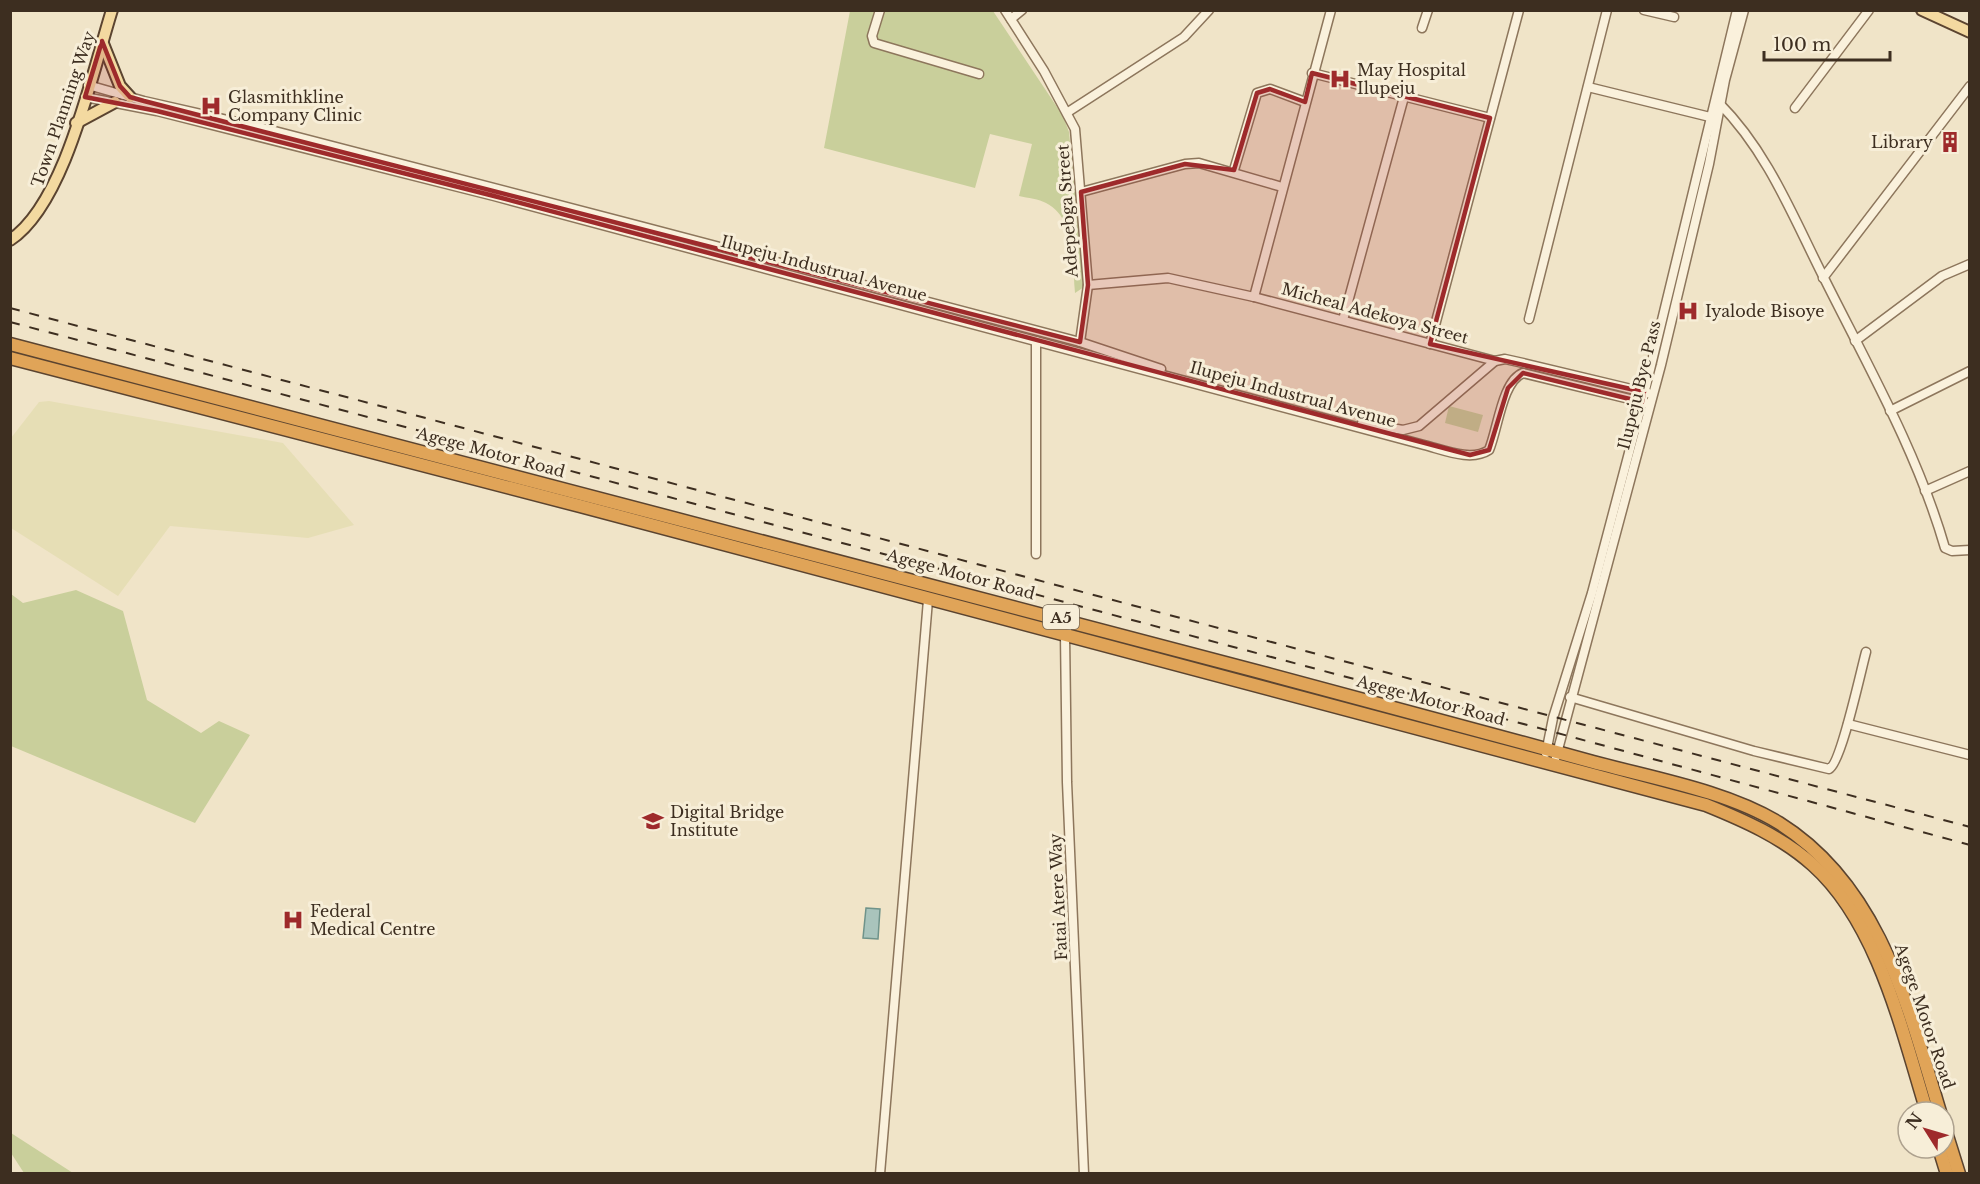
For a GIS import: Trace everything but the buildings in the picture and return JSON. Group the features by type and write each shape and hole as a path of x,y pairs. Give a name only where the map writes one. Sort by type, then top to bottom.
{"highway":[{"name":"Agege Motor Road","path":"10,344 1070,620 1551,756 1706,805 1759,827 1813,865 1856,918 1880,970 1923,1100"},
{"name":"Agege Motor Road","path":"10,358 928,600 1728,801 1778,823 1805,843 1848,887 1880,937 1936,1100"},
{"path":"179,402 180,388"}],"main road":[{"name":"Town Planning Way","path":"10,240 30,223 46,202 61,171 112,10"},
{"path":"1922,10 1970,32"},
{"path":"102,41 120,86 130,97"},
{"path":"76,123 116,102"}],"street":[{"path":"880,10 872,36 874,43 979,74"},
{"name":"Adepebga Street","path":"1005,10 1068,112 1077,137 1088,285 1080,342"},
{"path":"1011,19 1022,10"},
{"path":"1068,112 1184,36 1209,10"},
{"path":"1254,297 1312,73 1331,10"},
{"path":"1422,28 1428,10"},
{"path":"1430,344 1519,10"},
{"path":"1529,319 1607,10"},
{"path":"1644,10 1674,17"},
{"name":"Ilupeju Bye Pass","path":"1551,756 1570,697 1709,164 1718,101 1737,10"},
{"name":"Ilupeju Bye Pass","path":"1551,756 1553,718 1592,593 1647,398 1710,117 1718,101 1744,10"},
{"path":"1795,108 1869,10"},
{"path":"1312,73 1490,118"},
{"name":"Ilupeju Industrual Avenue","path":"88,85 144,101 267,129 1080,342 1250,394 1360,423 1403,430 1419,426 1495,361"},
{"path":"1823,278 1970,86"},
{"path":"1588,87 1710,117"},
{"path":"1234,170 1257,93 1270,89 1305,102"},
{"name":"Ilupeju Industrual Avenue","path":"85,97 116,102 494,196 1470,455 1481,455 1489,450 1508,388 1514,378 1523,373 1647,398"},
{"path":"1342,320 1404,97"},
{"path":"1718,101 1765,160 1890,411 1925,491 1945,548 1952,551 1970,550"},
{"path":"1081,192 1199,162 1234,170 1282,187"},
{"path":"1855,341 1942,276 1970,264"},
{"name":"Micheal Adekoya Street","path":"1088,285 1168,278 1254,297 1495,361 1505,359 1523,363 1647,398"},
{"path":"1036,341 1036,554"},
{"path":"1890,411 1970,371"},
{"path":"1925,491 1970,471"},
{"path":"880,1173 928,600"},
{"name":"Fatai Atere Way","path":"1070,620 1065,635 1067,782 1084,1173"},
{"path":"1570,697 1754,751 1829,769 1836,763 1866,652"},
{"path":"1848,724 1970,755"}],"highlighted area":[{"path":"102,41 120,86 130,97 1080,342 1088,285 1081,192 1185,164 1234,170 1257,93 1270,89 1305,102 1312,73 1490,118 1430,344 1644,392 1642,402 1523,373 1508,388 1489,450 1470,455 494,196 157,111 85,97"}],"shaded area":[{"path":"49,401 283,443 354,525 308,538 170,526 118,596 11,528 11,438 39,402"}],"green space":[{"path":"850,11 993,11 1063,116 1069,132 1084,287 1075,293 1071,243 1063,220 1056,210 1046,203 1019,196 1032,144 990,134 975,188 824,148"},
{"path":"1449,406 1483,415 1478,432 1445,423"},
{"path":"76,590 123,611 147,700 201,733 219,721 250,735 195,823 11,746 11,594 23,603"},
{"path":"11,1133 73,1173 24,1173 11,1153"}],"water":[{"path":"866,908 880,909 878,939 863,938"}],"railway":[{"path":"10,308 1970,827"},
{"path":"10,322 1550,731 1970,845"}],"place":[{"name":"May Hospital Ilupeju","path":"1340,79"},
{"name":"Glasmithkline Company Clinic","path":"211,106"},
{"name":"Library","path":"1950,142"},
{"name":"Iyalode Bisoye","path":"1688,311"},
{"name":"Digital Bridge Institute","path":"653,821"},
{"name":"Federal Medical Centre","path":"293,920"}]}
